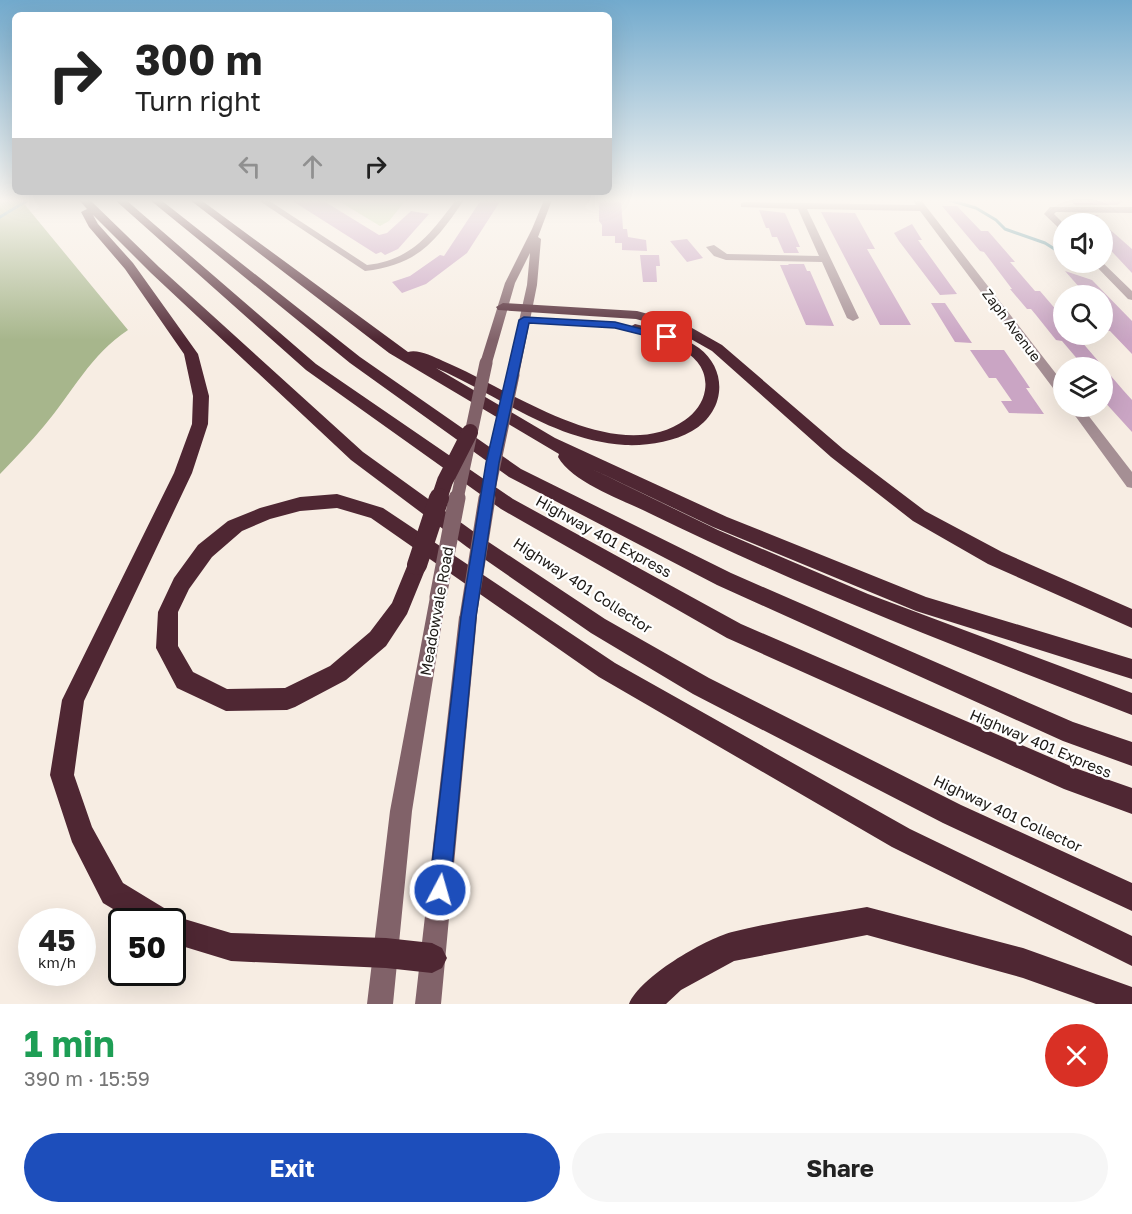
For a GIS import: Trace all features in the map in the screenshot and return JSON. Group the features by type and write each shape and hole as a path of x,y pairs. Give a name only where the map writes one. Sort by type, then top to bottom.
{"highway":[{"path":"112,247 129,266 191,354 201,396 200,424 183,473 73,700 62,775 81,833 113,893 138,908"},
{"name":"Highway 401 Collector","path":"132,247 357,456 474,542 598,626 701,686 810,743 952,814 1126,893"},
{"name":"Highway 401 Express","path":"174,247 311,367 507,504 734,631 1073,780 1132,801"},
{"name":"Highway 401 Express","path":"214,247 355,360 515,473 724,579 1071,733 1132,754"},
{"path":"257,247 394,350 549,442 720,522 923,605 1132,669"},
{"path":"502,313 637,315 680,327 717,348 837,453 919,516 995,558 1132,619"},
{"path":"394,350 442,363 539,416 591,433 627,439 661,436 687,428 707,410 714,389 709,369 681,342 634,327 526,314"},
{"path":"470,432 445,481 417,566 400,608 378,639 338,673 287,699 226,699 185,680 167,648 168,612 181,584 205,551 235,526 266,513 300,504 337,501 377,513 607,670 901,838 1132,951"},
{"path":"549,442 585,474 711,536 861,600 1132,704"},
{"path":"644,1004 670,979 730,947 867,921 1023,963 1132,1002"},
{"path":"186,933 231,947 386,953 432,958"}],"main road":[{"name":"Meadowvale Road","path":"380,1004 401,811 438,597 470,432 486,363 510,283 528,247"},
{"name":"Meadowvale Road","path":"428,1004 468,617 493,463 532,285 535,247"}],"street":[{"path":"333,247 365,268 389,264 410,256 423,247"},
{"path":"712,247 718,254 726,257 826,259"},
{"path":"820,247 853,318"},
{"name":"Zaph Avenue","path":"953,247 1053,379"},
{"path":"1107,273 1132,297"},
{"path":"1082,417 1132,483"}],"green space":[{"path":"0,247 60,247 128,330 103,350 44,426 0,474"}],"building":[{"path":"365,247 400,247 385,255 381,252 376,254"},
{"path":"450,247 471,247 467,253 426,284 402,293 392,282 410,276 440,255 444,256"},
{"path":"622,247 647,247 647,251 622,250"},
{"path":"675,247 694,247 703,258 687,262"},
{"path":"781,247 800,247 796,247 799,253 784,253"},
{"path":"839,247 874,247 875,249 867,249 911,325 880,325"},
{"path":"903,247 923,247 957,294 940,295"},
{"path":"976,247 1002,247 1015,262 1010,262 1035,291 1040,291 1053,306 1053,336 1031,309 1027,309 1010,289 1012,289 984,252"},
{"path":"1113,247 1130,247 1132,249 1132,273 1113,253"},
{"path":"640,255 659,255 660,266 656,266 657,282 643,282"},
{"path":"804,264 807,271 810,271 834,326 806,325 780,265"},
{"path":"1067,273 1092,280 1097,285 1077,285"},
{"path":"1113,302 1132,321 1132,354 1113,334"},
{"path":"931,303 945,303 972,343 955,342"},
{"path":"1065,345 1084,345 1095,357 1076,357"},
{"path":"970,350 1004,350 1030,388 1026,388 1044,414 1009,413 1001,401 1012,401 996,378 989,378"},
{"path":"1113,378 1132,400 1132,432 1113,411"}],"route":[{"path":"440,890 468,617 493,463 524,320 634,327 667,337"}]}
